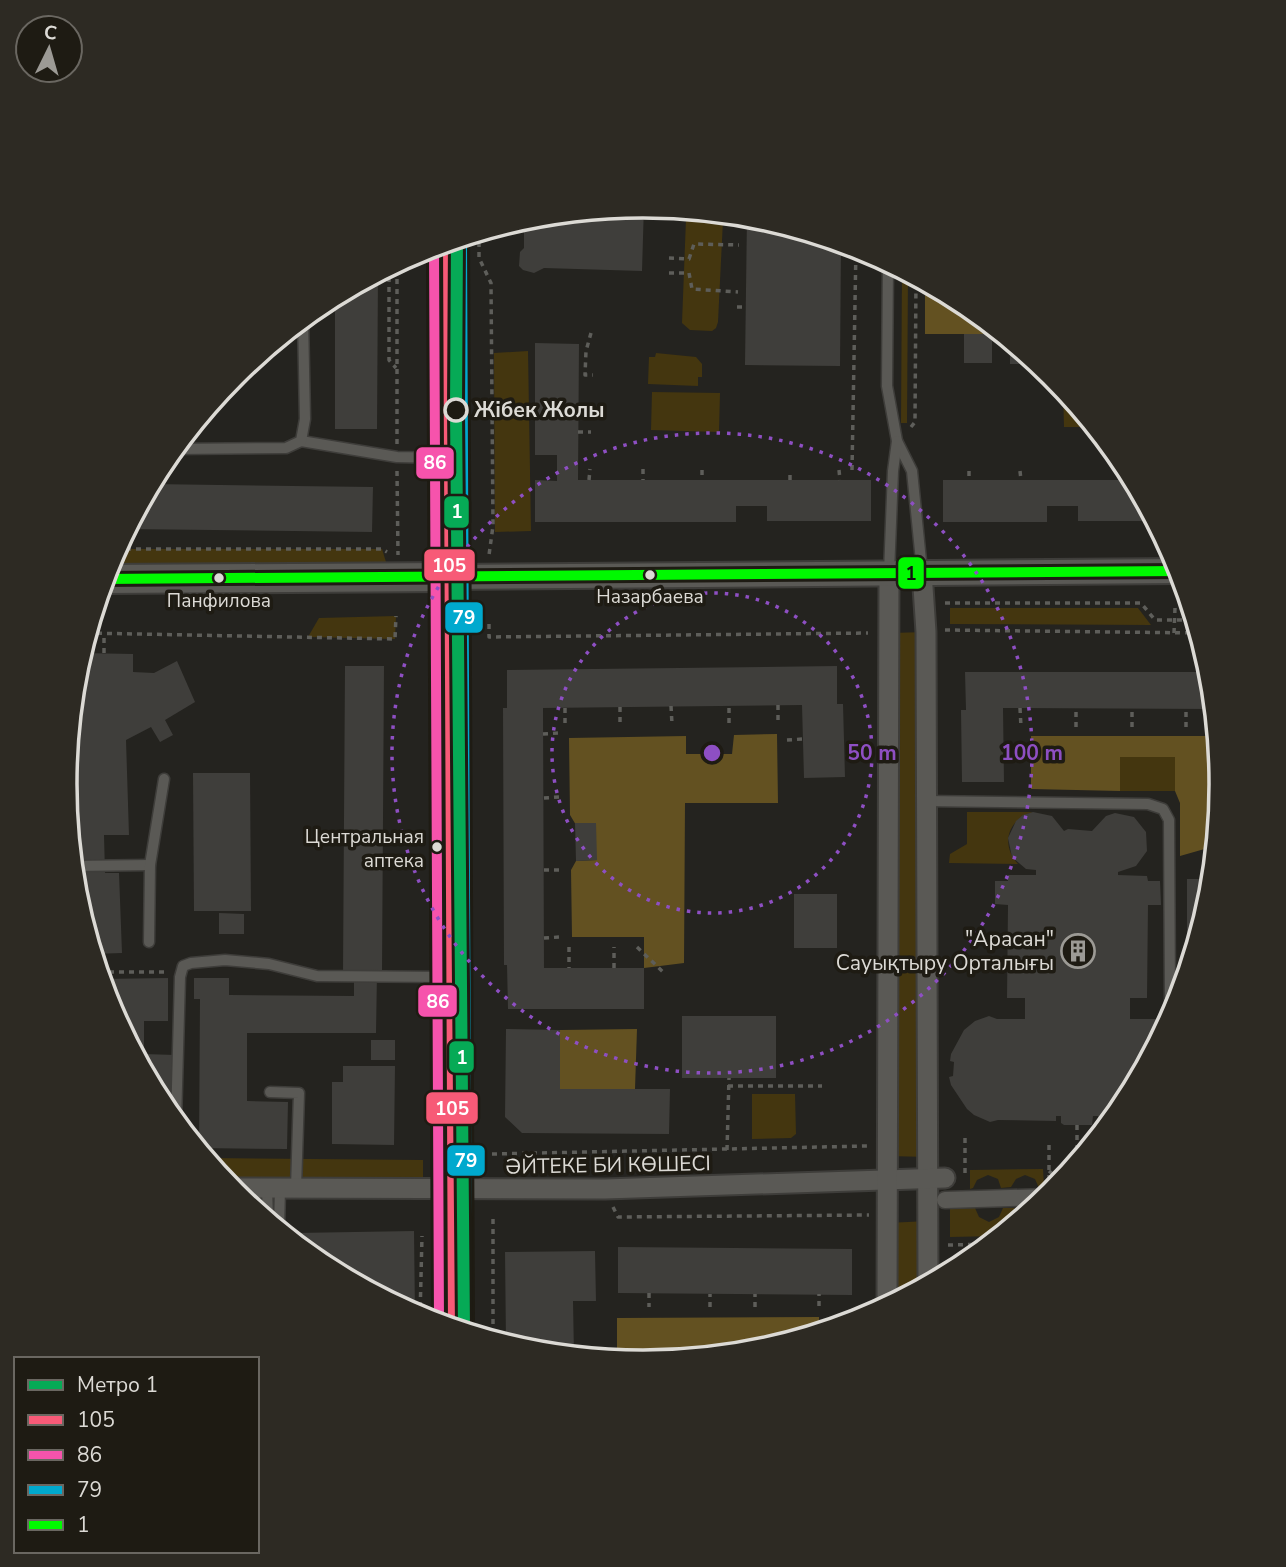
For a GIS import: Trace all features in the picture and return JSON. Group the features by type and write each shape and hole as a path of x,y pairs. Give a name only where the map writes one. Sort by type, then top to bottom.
{"main road":[{"path":"448,253 453,1316"},
{"path":"116,579 449,577"}],"street":[{"path":"449,577 1168,571"},
{"path":"922,572 937,1178 929,1272"},
{"path":"887,1294 889,573"},
{"name":"ӘЙТЕКЕ БИ КӨШЕСІ","path":"247,1188 605,1189 888,1182 937,1178"},
{"path":"945,1200 1028,1198"}],"lane":[{"path":"888,274 887,386 897,441 912,471 922,572"},
{"path":"301,441 305,419 303,330"},
{"path":"187,449 286,447 301,441 397,457 448,458"},
{"path":"889,573 892,471 897,441"},
{"path":"149,942 150,866 164,779"},
{"path":"926,801 1147,804 1163,809 1169,820 1170,989"},
{"path":"83,866 150,866"},
{"path":"177,1104 181,972 183,967 191,963 225,960 270,964 317,976 452,977"},
{"path":"270,1092 299,1093 281,1188 280,1217"},
{"path":"272,1211 281,1188"}],"path":[{"path":"479,242 479,258 491,284 493,526 488,559"},
{"path":"669,258 689,259 694,244 739,245"},
{"path":"852,470 856,259"},
{"path":"669,273 689,273 692,289 738,292"},
{"path":"397,274 397,449"},
{"path":"390,278 389,360 397,369"},
{"path":"897,441 915,422 916,288"},
{"path":"737,307 746,307"},
{"path":"586,375 586,351 591,333"},
{"path":"579,375 593,375"},
{"path":"578,432 591,432"},
{"path":"128,549 382,550 398,558 397,466"},
{"path":"589,481 590,469"},
{"path":"643,469 643,480"},
{"path":"702,470 702,480"},
{"path":"790,470 790,480"},
{"path":"839,470 839,480"},
{"path":"969,471 969,481"},
{"path":"1020,471 1021,480"},
{"path":"945,603 1140,603 1155,620 1185,620"},
{"path":"1174,633 1175,608"},
{"path":"97,633 395,639 396,616"},
{"path":"925,623 945,630 1189,633"},
{"path":"489,624 489,637 870,633"},
{"path":"104,633 104,653"},
{"path":"778,705 778,722"},
{"path":"671,706 672,724"},
{"path":"729,706 729,723"},
{"path":"620,707 620,725"},
{"path":"565,708 565,726"},
{"path":"1020,708 1021,727"},
{"path":"1076,709 1076,727"},
{"path":"1132,709 1132,727"},
{"path":"1186,709 1186,727"},
{"path":"543,734 559,733"},
{"path":"787,740 803,740"},
{"path":"1004,745 1021,746"},
{"path":"544,798 559,797"},
{"path":"544,870 560,870"},
{"path":"544,938 560,937"},
{"path":"569,947 569,968"},
{"path":"614,947 614,968"},
{"path":"638,947 663,972"},
{"path":"110,972 181,972"},
{"path":"727,1150 729,1078"},
{"path":"728,1086 822,1086"},
{"path":"1077,1125 1077,1147"},
{"path":"964,1170 965,1137"},
{"path":"1049,1144 1049,1171 1053,1174"},
{"path":"492,1154 867,1146"},
{"path":"605,1189 618,1217 876,1214"},
{"path":"493,1219 493,1329"},
{"path":"420,1303 422,1236"},
{"path":"946,1245 971,1244"},
{"path":"649,1293 649,1307"},
{"path":"710,1294 710,1307"},
{"path":"755,1294 755,1307"},
{"path":"819,1306 820,1294"}],"shaded area":[{"path":"686,219 723,223 716,328 712,331 690,330 682,323"},
{"path":"902,281 908,284 907,423 901,423"},
{"path":"925,292 988,334 925,334"},
{"path":"528,351 531,531 495,532 494,353"},
{"path":"656,353 696,357 702,364 702,377 698,377 698,386 648,384 649,357 655,357"},
{"path":"652,392 720,393 719,432 651,430"},
{"path":"1063,404 1082,427 1064,427"},
{"path":"128,549 382,549 386,562 121,565"},
{"path":"950,608 1138,608 1151,625 950,624"},
{"path":"396,616 395,639 308,637 319,618"},
{"path":"926,632 928,1157 888,1156 891,633"},
{"path":"777,734 778,803 685,803 684,963 644,968 644,937 572,937 571,870 576,861 597,860 570,815 569,738 686,736 686,754 732,754 734,735"},
{"path":"1031,736 1207,736 1209,783 1205,849 1180,856 1180,803 1175,791 1175,757 1120,757 1120,791 1031,789"},
{"path":"1120,756 1175,757 1175,791 1120,791"},
{"path":"967,812 1033,812 1018,820 1009,833 1009,848 1018,864 949,863 950,854 967,844"},
{"path":"637,1029 635,1089 560,1089 560,1030"},
{"path":"752,1094 795,1094 796,1134 791,1138 752,1139"},
{"path":"218,1158 423,1160 423,1188 247,1188"},
{"path":"1043,1169 1044,1183 1039,1188 1035,1179 1025,1175 1016,1179 1011,1187 1001,1188 998,1179 988,1175 977,1180 970,1189 970,1170"},
{"path":"975,1208 979,1217 989,1222 999,1217 1003,1208 1015,1210 983,1236 950,1237 950,1209"},
{"path":"928,1221 928,1273 887,1294 887,1223"},
{"path":"819,1317 819,1321 753,1339 717,1345 643,1350 617,1349 617,1318"}],"building":[{"path":"644,217 642,271 544,268 534,273 519,266 520,252 524,248 524,230 569,222"},
{"path":"747,227 841,254 840,366 745,365"},
{"path":"378,284 377,429 335,429 335,309"},
{"path":"964,334 988,334 992,337 992,363 964,363"},
{"path":"535,343 579,344 578,480 871,480 871,521 767,521 767,506 736,506 736,522 535,522 535,480 557,481 557,455 535,455"},
{"path":"1010,353 1022,364 1010,364"},
{"path":"943,480 1121,480 1144,521 1078,521 1078,506 1047,506 1047,522 943,522"},
{"path":"163,484 373,487 372,532 137,529"},
{"path":"92,653 133,654 133,672 154,673 177,661 195,702 165,720 173,735 160,742 151,727 126,740 129,835 104,835 105,873 119,873 122,953 103,954 88,894 78,821 78,746"},
{"path":"345,666 384,666 382,973 377,973 376,1033 247,1033 247,1101 288,1102 287,1149 210,1148 199,1134 200,999 194,999 194,978 229,978 229,995 354,996 354,973 343,973"},
{"path":"837,666 837,704 843,704 845,777 804,778 802,705 543,708 544,968 644,968 644,1009 508,1009 507,965 504,965 503,708 507,708 507,670"},
{"path":"965,672 1198,672 1204,709 1003,708 1004,782 962,782 961,710 966,710"},
{"path":"193,773 250,773 251,911 194,911"},
{"name":"\"Арасан\" Сауықтыру Орталығы","path":"1033,812 1052,816 1064,831 1092,831 1106,816 1115,813 1134,817 1146,832 1147,851 1136,866 1118,872 1118,875 1147,876 1148,881 1160,881 1161,905 1148,905 1147,998 1130,998 1130,1019 1158,1019 1114,1098 1098,1120 1098,1116 1093,1116 1092,1125 1064,1125 1061,1123 1061,1116 1056,1116 1056,1121 990,1122 967,1109 951,1085 949,1077 953,1076 954,1062 950,1061 951,1054 964,1030 975,1021 989,1016 997,1019 1025,1019 1025,998 1007,998 1008,905 995,904 995,881 1008,881 1008,875 1036,875 1036,870 1026,869 1012,857 1008,838 1016,821"},
{"path":"575,823 596,823 597,860 576,861"},
{"path":"1187,879 1200,879 1198,894 1187,940"},
{"path":"794,894 837,894 837,948 794,948"},
{"path":"219,913 244,914 244,934 219,934"},
{"path":"168,978 168,1021 144,1021 144,1050 135,1034 112,979"},
{"path":"682,1016 776,1016 776,1078 682,1078"},
{"path":"506,1029 560,1030 560,1089 670,1089 669,1134 522,1133 505,1117"},
{"path":"371,1040 395,1040 395,1060 371,1060"},
{"path":"146,1054 175,1055 175,1093 169,1093"},
{"path":"343,1066 395,1066 394,1145 332,1144 332,1082 343,1082"},
{"path":"414,1231 415,1301 360,1274 298,1233"},
{"path":"618,1247 852,1249 852,1295 618,1293"},
{"path":"595,1251 596,1301 573,1301 574,1345 506,1332 505,1252"}],"metro line":[{"name":"1","path":"457,250 464,1320"}],"transit line":[{"name":"79","path":"462,248 467,1321"},
{"name":"105","path":"448,253 453,1316"},
{"name":"86","path":"434,258 439,1311"},
{"name":"1","path":"116,579 1168,571"}],"place":[{"name":"Жібек Жолы","path":"456,410"},
{"name":"Назарбаева","path":"650,575"},
{"name":"Панфилова","path":"219,578"},
{"name":"Центральная аптека","path":"437,847"},
{"name":"\"Арасан\" Сауықтыру Орталығы","path":"1078,951"}]}
